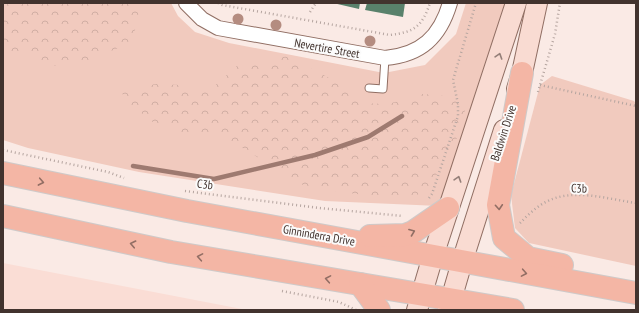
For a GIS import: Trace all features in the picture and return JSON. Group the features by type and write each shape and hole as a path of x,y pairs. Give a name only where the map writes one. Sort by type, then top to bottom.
{"main road":[{"path":"419,302 448,208 516,3"},
{"name":"Baldwin Drive","path":"450,305 462,262 522,73 537,3"},
{"path":"522,73 498,205 504,238 528,258 636,279"},
{"name":"Ginninderra Drive","path":"3,173 187,212 636,293"},
{"path":"331,237 405,235 420,229 448,208"},
{"path":"3,216 171,252 360,284 419,302 513,310"},
{"path":"360,284 379,310"}],"street":[{"name":"Nevertire Street","path":"186,3 202,19 218,28 385,58 406,54 424,45 444,21 450,3"}],"lane":[{"path":"369,88 383,89 385,58"}],"path":[{"path":"218,3 222,5 390,36 405,33 417,27 424,17 430,3"},
{"path":"310,12 316,3"},
{"path":"427,200 432,194 458,116 458,104 453,80 476,3"},
{"path":"540,85 636,106"},
{"path":"3,150 108,172 131,180"},
{"name":"C3b","path":"185,191 319,208 409,216"},
{"name":"C3b","path":"526,217 544,203 555,198 567,196 580,195 636,203"}],"shaded area":[{"path":"3,263 247,310 3,310"}],"green space":[{"path":"3,3 171,3 178,16 195,32 229,43 384,73 425,65 456,34 466,3 505,3 439,206 325,201 139,172 28,148 3,140"},
{"path":"3,3 139,3 138,21 134,33 127,44 82,64 54,66 3,48"},
{"path":"287,56 337,82 359,103 388,104 422,94 440,95 467,104 455,144 428,189 408,200 340,192 303,185 223,136 179,132 154,123 126,101 122,93 155,84 182,85 209,91 238,65 255,64"},
{"path":"552,76 634,101 636,104 636,266 529,243 515,228 511,195 540,85"}],"building":[{"path":"333,3 360,3 359,9"},
{"path":"367,3 405,3 403,17 365,10"}],"waterway":[{"path":"133,166 214,179 315,155 368,137 402,116"}]}
